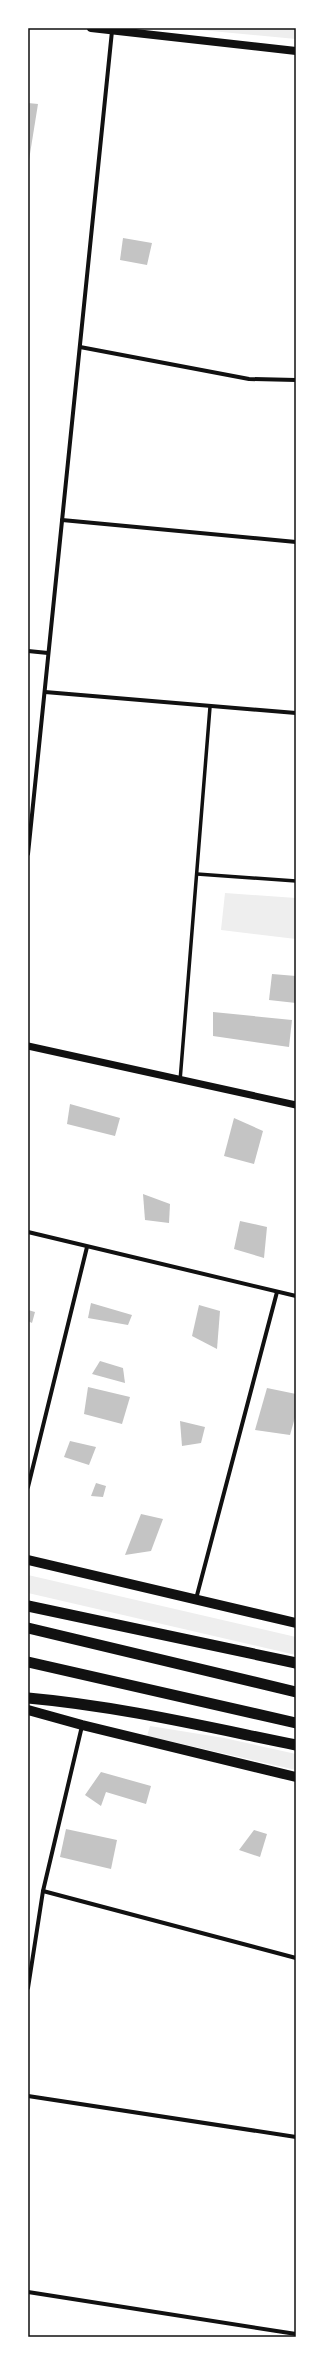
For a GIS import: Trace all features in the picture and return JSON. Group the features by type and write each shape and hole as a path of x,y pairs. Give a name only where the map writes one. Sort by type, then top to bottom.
{"highway":[{"path":"28,1606 296,1663"},
{"path":"28,1628 296,1692"},
{"path":"28,1662 296,1722"},
{"path":"28,1698 65,1701 199,1725 296,1745"}],"main road":[{"path":"91,28 112,29 296,51"},
{"path":"28,1560 296,1623"},
{"path":"28,1710 82,1725 296,1777"}],"street":[{"path":"28,854 112,29"},
{"path":"80,347 249,379 296,380"},
{"path":"62,520 296,542"},
{"path":"28,651 48,653"},
{"path":"44,692 296,713"},
{"path":"180,1081 210,707"},
{"path":"197,874 296,881"},
{"path":"28,1046 180,1081 296,1105"},
{"path":"28,1232 296,1296"},
{"path":"28,1487 87,1247"},
{"path":"196,1599 277,1292"},
{"path":"28,1988 43,1891 82,1725"},
{"path":"43,1891 296,1958"},
{"path":"28,2096 296,2137"},
{"path":"28,2292 296,2334"}],"shaded area":[{"path":"180,28 296,28 296,39"},
{"path":"225,893 296,898 296,939 221,930"},
{"path":"28,1575 296,1637 296,1655 28,1593"},
{"path":"150,1726 224,1738 296,1754 296,1770 147,1736"}],"building":[{"path":"28,103 38,104 29,160 28,160"},
{"path":"123,238 152,243 147,265 120,260"},
{"path":"272,974 296,976 296,1003 269,1000"},
{"path":"213,1012 292,1020 289,1047 213,1036"},
{"path":"70,1104 120,1118 115,1136 67,1124"},
{"path":"234,1118 263,1131 254,1164 224,1156"},
{"path":"143,1194 170,1204 169,1223 145,1220"},
{"path":"240,1221 267,1227 264,1258 234,1249"},
{"path":"91,1303 132,1315 128,1325 88,1318"},
{"path":"199,1305 220,1311 217,1349 192,1336"},
{"path":"28,1310 35,1312 32,1323 28,1321"},
{"path":"100,1361 123,1368 125,1383 92,1374"},
{"path":"88,1387 130,1397 122,1424 84,1414"},
{"path":"267,1388 296,1394 296,1414 290,1435 255,1430"},
{"path":"180,1421 205,1427 201,1443 182,1446"},
{"path":"70,1441 96,1447 89,1465 64,1457"},
{"path":"96,1483 106,1486 103,1497 91,1496"},
{"path":"141,1514 163,1519 151,1551 125,1555"},
{"path":"101,1772 151,1786 146,1804 106,1792 101,1806 85,1795"},
{"path":"66,1829 117,1840 111,1869 60,1857"},
{"path":"254,1830 267,1834 260,1857 239,1850"}]}
